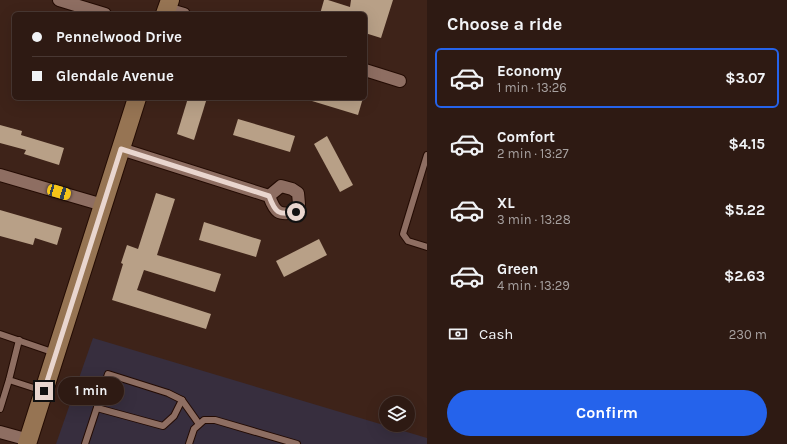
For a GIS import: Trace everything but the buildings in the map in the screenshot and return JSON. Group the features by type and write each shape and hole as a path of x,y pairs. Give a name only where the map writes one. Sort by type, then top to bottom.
{"main road":[{"path":"28,442 137,100"}],"street":[{"path":"59,0 98,12"},
{"path":"367,71 400,81"},
{"path":"121,149 269,196"},
{"path":"0,175 103,205"},
{"path":"0,432 28,442"}],"lane":[{"path":"427,156 403,234 408,241 427,247"},
{"path":"0,334 57,353"},
{"path":"0,409 19,340"},
{"path":"85,444 108,374 168,393 182,400 199,424"},
{"path":"9,380 44,391"},
{"path":"97,408 163,426 174,416 182,400"},
{"path":"189,444 194,429 204,420 215,420 297,444"}],"shaded area":[{"path":"93,338 379,424 379,432 407,432 427,438 427,444 56,444"}],"route":[{"path":"44,391 72,307 121,149 269,196 277,211 286,214 296,212"}]}
